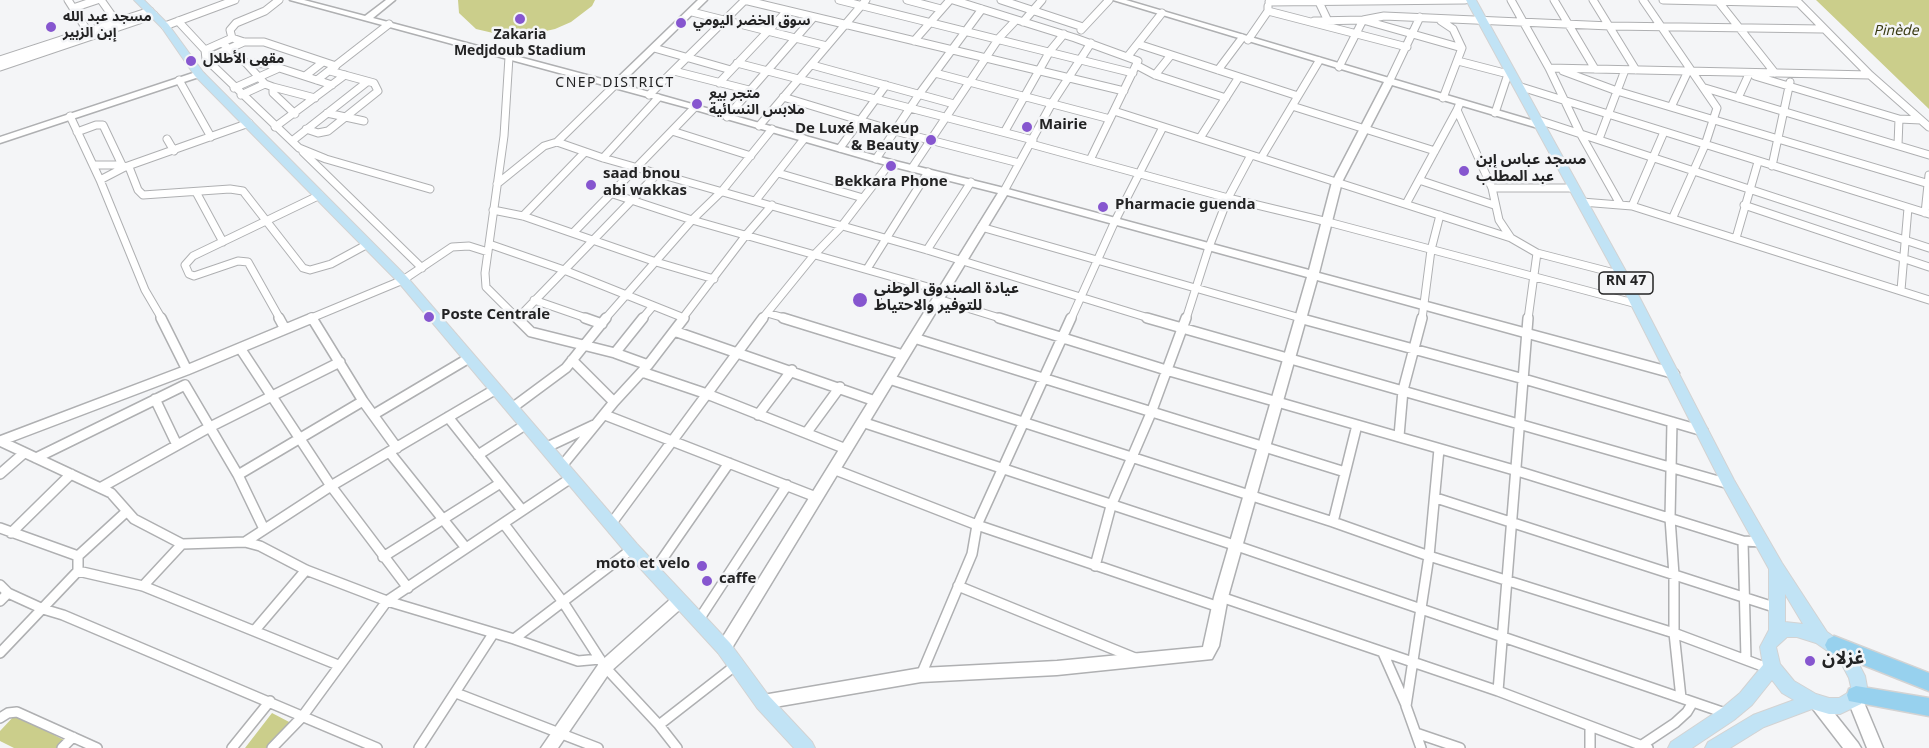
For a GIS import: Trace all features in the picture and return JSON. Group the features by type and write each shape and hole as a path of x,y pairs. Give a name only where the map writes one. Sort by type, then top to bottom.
{"highway":[{"path":"1828,641 1929,682"},
{"path":"1856,697 1929,707"}],"main road":[{"path":"139,0 152,13 172,24 199,74 403,280 632,549 724,648 793,740 806,748"},
{"path":"294,0 1673,373"},
{"path":"367,19 391,0"},
{"path":"615,86 703,0"},
{"path":"1117,0 1443,98 1458,106 1537,122"},
{"name":"RN 47","path":"1470,0 1622,275 1704,431 1728,484 1777,568 1828,641"},
{"path":"0,140 199,74"},
{"path":"764,702 921,675 1207,654 1212,646 1220,602 1265,448 1299,317 1313,276 1337,182 1389,82"},
{"path":"724,648 1004,191"},
{"name":"RN 47","path":"1777,568 1777,633"},
{"path":"549,748 602,663 679,601"},
{"path":"1853,748 1815,703 1788,687 1771,668 1768,647 1771,639 1777,633 1797,629 1828,641 1853,665 1859,687 1856,697 1875,748"},
{"path":"1677,748 1728,714 1746,699 1771,668"},
{"path":"1714,748 1759,720 1815,703 1840,706 1856,697"}],"street":[{"path":"68,0 89,34"},
{"path":"73,8 99,0 118,24"},
{"path":"212,0 218,7"},
{"path":"172,24 235,0"},
{"path":"232,38 230,30 236,23 265,11 279,0"},
{"path":"603,158 674,71 744,0 1124,91"},
{"path":"839,0 864,3 1133,73"},
{"path":"907,0 941,9"},
{"path":"914,41 941,9 952,0 1064,34 1137,60 1138,66 1090,160"},
{"path":"1001,0 1083,27"},
{"path":"912,168 999,39 1034,10 1042,0"},
{"path":"1075,38 1109,0"},
{"path":"1389,82 1422,17 1416,0"},
{"path":"1218,70 1268,11 1269,1 1466,0"},
{"path":"1511,0 1523,23 1553,68 1564,100 1580,133 1620,204"},
{"path":"1554,0 1595,69"},
{"path":"1593,0 1636,70"},
{"path":"1643,0 1717,108 1705,145 1672,217"},
{"path":"1663,0 1797,1 1822,29 1870,75 1929,127"},
{"path":"1319,1 1328,21"},
{"path":"1718,1 1775,73"},
{"path":"759,126 864,3"},
{"path":"876,159 920,93 982,9"},
{"path":"719,83 787,11"},
{"path":"1268,11 1314,21 1407,47"},
{"path":"692,12 827,46"},
{"path":"0,63 152,13"},
{"path":"1128,56 1162,13"},
{"path":"1314,21 1363,20 1384,16 1663,28 1822,29"},
{"path":"727,117 813,18"},
{"path":"1339,67 1363,20"},
{"path":"1363,20 1462,48"},
{"path":"1439,20 1453,29 1462,48 1443,98"},
{"path":"172,24 205,50 206,59 234,88 292,141 422,268"},
{"path":"317,80 389,24"},
{"path":"1005,131 1050,51 1064,34"},
{"path":"205,50 232,38 244,42 264,42 323,62 345,75 375,84 378,91 328,131 318,133 306,129"},
{"path":"206,59 244,42"},
{"path":"222,43 263,81 273,87 315,98"},
{"path":"1004,191 1052,103 1091,43"},
{"path":"1137,44 1298,96"},
{"path":"654,48 731,70"},
{"path":"1155,75 1171,55"},
{"path":"509,57 504,136 484,277 486,287 531,332 615,353 645,369 846,449"},
{"path":"1261,158 1319,61"},
{"path":"1458,61 1513,78 1564,100 1927,214 1929,175"},
{"path":"305,76 323,62"},
{"path":"246,63 264,63 332,85"},
{"path":"737,63 1005,131 1032,142 1140,174 1637,304"},
{"path":"812,65 954,104"},
{"path":"1138,66 1155,75 1226,98"},
{"path":"1553,68 1870,75"},
{"path":"1553,68 1617,91 1672,105 1929,184"},
{"path":"241,95 278,69"},
{"path":"1599,139 1624,70"},
{"path":"674,71 749,90"},
{"path":"1672,105 1691,71"},
{"path":"935,73 1110,119"},
{"path":"1747,73 1899,119 1921,120"},
{"path":"1738,98 1747,73"},
{"path":"1773,166 1788,86 1794,74"},
{"path":"275,126 295,114 345,75"},
{"path":"1200,138 1239,77"},
{"path":"1495,113 1513,78"},
{"path":"178,80 211,137"},
{"path":"234,88 263,81"},
{"path":"292,141 367,82"},
{"path":"840,148 886,85"},
{"path":"497,184 540,149 557,142 615,86"},
{"path":"273,87 273,93 295,114"},
{"path":"1705,88 1929,154"},
{"path":"783,97 895,131 1019,163"},
{"path":"1292,106 1435,152"},
{"path":"1406,204 1458,106"},
{"path":"1458,106 1492,188 1499,220 1511,238"},
{"path":"573,233 695,107"},
{"path":"1114,111 1511,238 1537,253 1622,275"},
{"path":"327,113 364,121"},
{"path":"70,116 100,180 145,290 168,330 185,385 208,428 238,475 264,530"},
{"path":"1898,145 1899,119"},
{"path":"1537,122 1599,139 1929,249"},
{"path":"100,180 126,166 249,123"},
{"path":"77,132 96,125 103,125 138,190 143,195 230,189 243,191 303,268 310,270 331,264 366,245"},
{"path":"921,675 972,554 977,525 1001,469 1115,221 1163,127"},
{"path":"512,408 559,375 692,220 722,191 772,129"},
{"path":"672,131 751,156"},
{"path":"1632,206 1664,132"},
{"path":"167,139 174,151"},
{"path":"756,200 804,139"},
{"path":"557,142 603,158 638,166 841,227 927,250 1081,299 1728,484"},
{"path":"299,148 326,159 430,189"},
{"path":"523,216 585,152"},
{"path":"1095,566 1111,506 1151,413 1183,328 1209,247 1228,198 1251,155"},
{"path":"1736,238 1748,189 1758,162"},
{"path":"611,524 767,313 814,255 841,227 890,163"},
{"path":"93,165 126,166"},
{"path":"867,269 928,172"},
{"path":"518,318 658,173"},
{"path":"778,173 863,198"},
{"path":"1419,180 1494,205"},
{"path":"927,250 971,182"},
{"path":"1492,188 1574,189"},
{"path":"196,192 223,242"},
{"path":"613,194 692,220 867,269 1166,370 1514,470 1743,541 1763,542"},
{"path":"285,329 248,262 238,261 198,275 189,274 185,265 188,260 320,195"},
{"path":"1582,202 1620,204 1672,217 1929,300"},
{"path":"1744,205 1929,267"},
{"path":"561,467 614,402 645,369 746,235 772,206"},
{"path":"1901,290 1908,208"},
{"path":"493,210 523,216 592,241 714,279"},
{"path":"1399,436 1403,390 1424,307 1431,250 1440,215"},
{"path":"981,227 1196,290 1524,379 1704,431"},
{"path":"602,663 578,661 514,639 387,602 306,570 260,546 245,542 182,544 151,529 126,512 111,493 0,441 182,372 403,280 457,245 488,248 564,270 684,318"},
{"path":"1498,691 1526,334 1537,253"},
{"path":"534,300 602,324"},
{"path":"615,353 653,306"},
{"path":"767,313 903,355"},
{"path":"311,317 374,415 394,451 442,520 465,548"},
{"path":"674,330 875,401"},
{"path":"914,338 1345,472"},
{"path":"240,348 331,486 382,557 408,588"},
{"path":"374,415 469,358"},
{"path":"572,360 614,402"},
{"path":"100,488 208,428 340,362"},
{"path":"758,415 792,370"},
{"path":"889,379 1333,522 1429,556 1674,633 1771,668"},
{"path":"36,458 185,385"},
{"path":"807,432 840,387"},
{"path":"245,542 331,486 496,389"},
{"path":"154,399 177,445"},
{"path":"238,475 363,401"},
{"path":"605,415 675,440 816,497"},
{"path":"448,417 499,484 522,510"},
{"path":"862,422 1504,636 1728,714"},
{"path":"1672,422 1670,518 1674,575 1674,633 1681,698"},
{"path":"546,448 597,423"},
{"path":"478,455 525,425"},
{"path":"1333,522 1357,425"},
{"path":"1406,706 1422,609 1440,449"},
{"path":"0,474 24,453"},
{"path":"654,571 729,463"},
{"path":"833,470 977,525 1095,566 1220,602 1498,691 1642,747 1675,723 1687,712 1693,702"},
{"path":"3,530 71,474"},
{"path":"272,748 302,717 338,665 387,602 572,478"},
{"path":"382,557 499,484"},
{"path":"698,621 787,485"},
{"path":"1436,498 1777,608"},
{"path":"0,653 78,571 78,556 126,512"},
{"path":"504,525 563,602 602,663 659,725 676,748"},
{"path":"3,530 78,556"},
{"path":"1743,541 1746,659"},
{"path":"143,586 182,544"},
{"path":"514,639 632,549"},
{"path":"255,630 306,570"},
{"path":"78,571 143,586 338,665"},
{"path":"0,585 8,593 43,609 63,615 270,701 377,748"},
{"path":"958,586 1142,660"},
{"path":"0,601 8,593"},
{"path":"419,748 493,634"},
{"path":"1383,653 1421,748"},
{"path":"659,725 736,665"},
{"path":"456,693 598,748"},
{"path":"232,748 270,701"},
{"path":"0,718 8,713 16,712 97,748"},
{"path":"1590,727 1590,748"},
{"path":"1416,733 1460,748"},
{"path":"62,748 73,737"}],"green space":[{"name":"Zakaria Medjdoub Stadium","path":"458,0 595,0 592,6 571,22 555,29 524,36 506,36 476,29 459,13"},
{"name":"Pinède","path":"1816,0 1929,0 1929,109 1843,26"},
{"path":"272,713 293,724 266,748 245,748"},
{"path":"15,715 64,740 57,748 14,748 0,741 0,731"}],"place":[{"name":"Zakaria Medjdoub Stadium","path":"520,19"},
{"name":"سوق الخضر اليومي","path":"681,23"},
{"name":"مسجد عبد الله إبن الزبير","path":"51,27"},
{"name":"مقهى الأطلال","path":"191,61"},
{"name":"متجر بيع ملابس النسائية","path":"697,104"},
{"name":"Mairie","path":"1027,127"},
{"name":"De Luxé Makeup & Beauty","path":"931,140"},
{"name":"Bekkara Phone","path":"891,166"},
{"name":"مسجد عباس إبن عبد المطلب","path":"1464,171"},
{"name":"saad bnou abi wakkas","path":"591,185"},
{"name":"Pharmacie guenda","path":"1103,207"},
{"name":"عيادة الصندوق الوطني للتوفير والاحتياط","path":"860,300"},
{"name":"Poste Centrale","path":"429,317"},
{"name":"moto et velo","path":"702,566"},
{"name":"caffe","path":"707,581"},
{"name":"غزلان","path":"1810,661"}],"district":[{"name":"CNEP DISTRICT","path":"615,85"}]}
